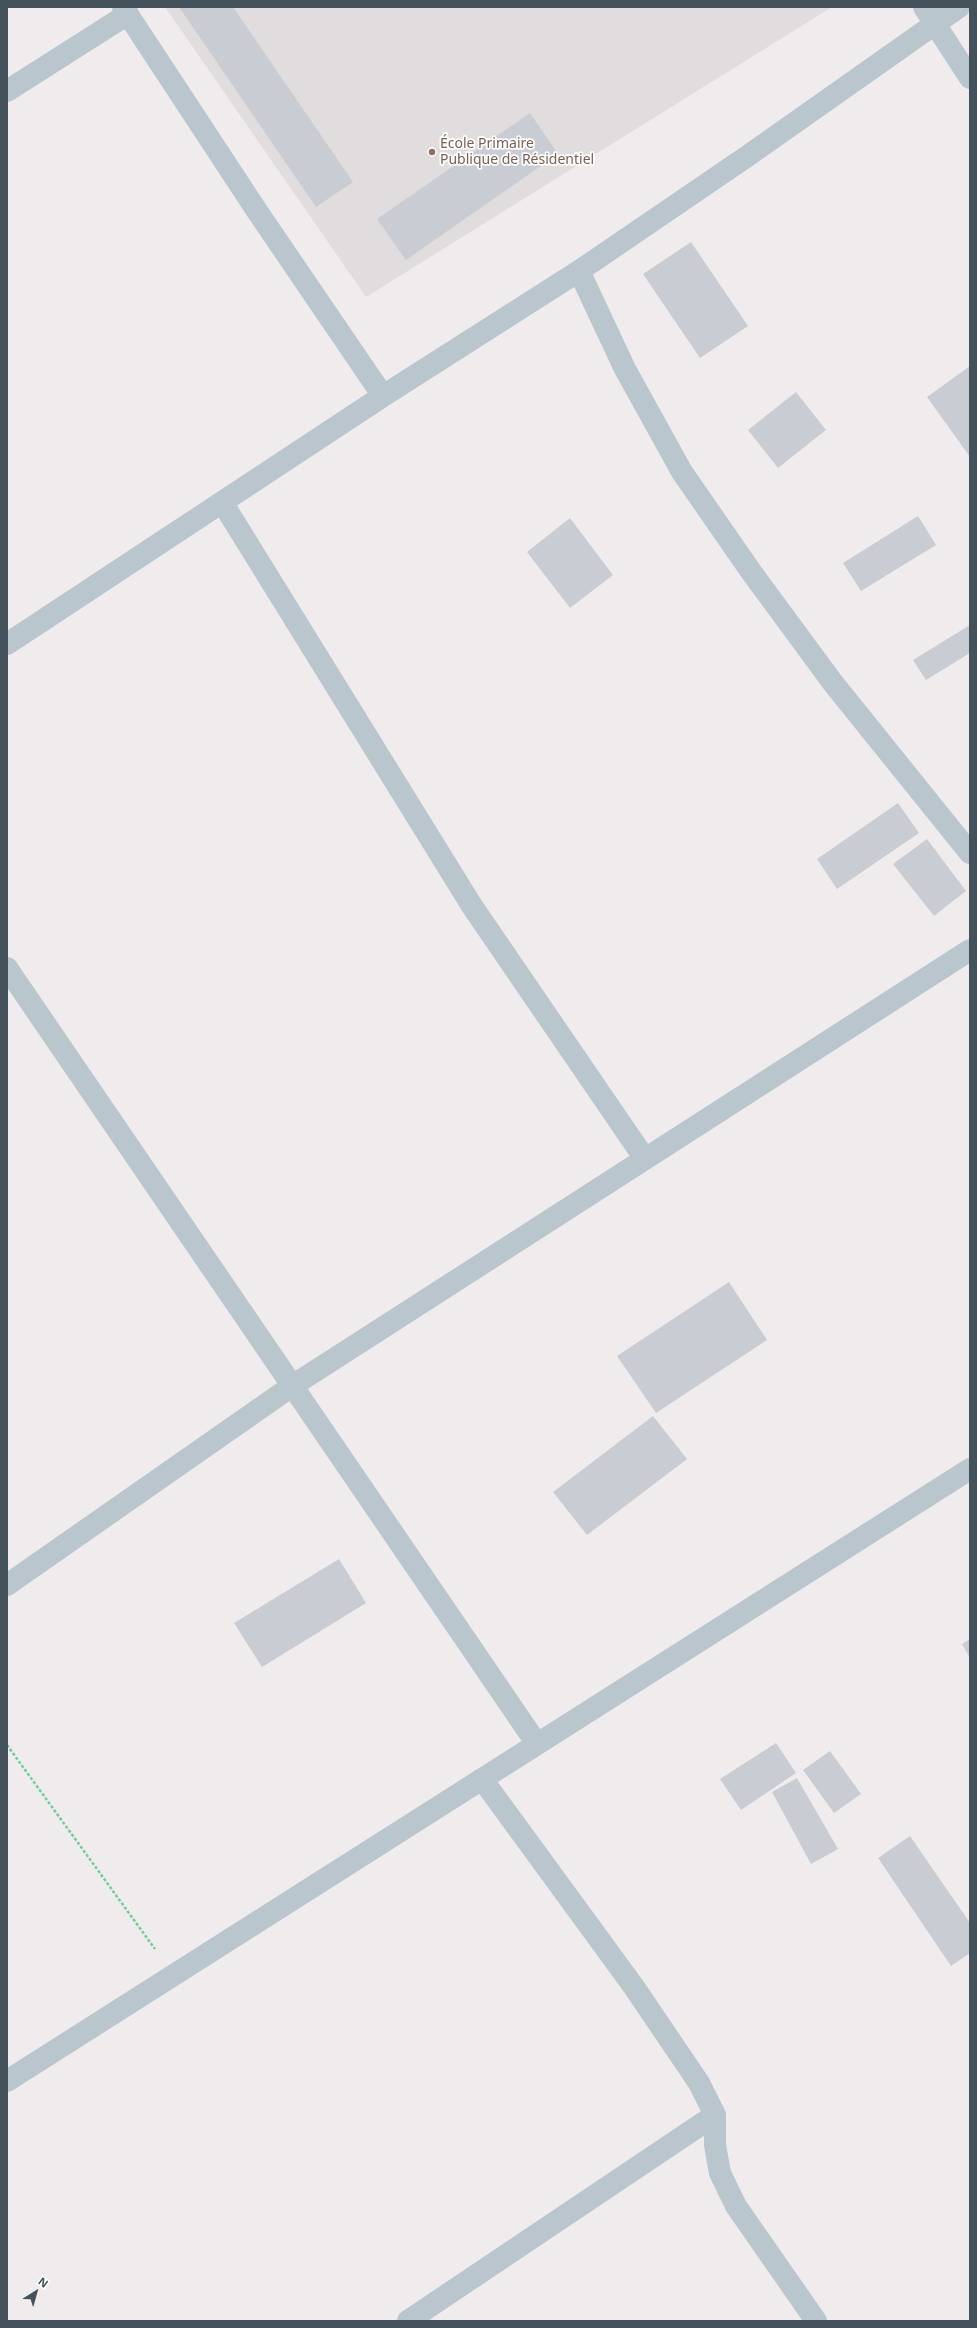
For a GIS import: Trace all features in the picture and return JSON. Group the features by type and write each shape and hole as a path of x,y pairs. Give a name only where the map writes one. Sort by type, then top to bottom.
{"street":[{"path":"7,644 383,396 579,271 749,155 929,15 959,7"},
{"path":"7,91 125,10 257,211 383,396"},
{"path":"929,15 970,78"},
{"path":"579,271 625,369 682,472 752,573 833,683 970,853"},
{"path":"222,502 472,906 645,1159"},
{"path":"7,1585 292,1386 970,950"},
{"path":"7,968 537,1744"},
{"path":"7,2081 970,1470"},
{"path":"482,1779 634,1987 699,2083 715,2115 715,2145 720,2173 736,2206 816,2321"},
{"path":"408,2321 715,2115"}],"path":[{"path":"7,1745 174,1975"}],"shaded area":[{"name":"École Primaire Publique de Résidentiel","path":"165,7 832,7 366,297"}],"building":[{"path":"179,7 233,7 353,182 316,207"},
{"path":"530,113 558,154 406,260 377,219"},
{"path":"691,242 748,326 700,358 643,274"},
{"path":"970,366 970,457 927,397"},
{"path":"796,392 826,430 778,468 748,430"},
{"path":"918,516 936,545 861,591 843,563"},
{"path":"570,518 613,575 570,608 527,552"},
{"path":"970,625 970,653 926,680 913,660"},
{"path":"898,803 919,833 837,889 817,859"},
{"path":"927,839 966,891 934,916 893,864"},
{"path":"729,1282 767,1340 656,1413 617,1356"},
{"path":"653,1416 687,1459 587,1535 553,1492"},
{"path":"339,1559 366,1603 262,1667 234,1623"},
{"path":"970,1639 970,1658 962,1644"},
{"path":"776,1743 796,1773 741,1810 720,1779"},
{"path":"830,1751 861,1794 834,1813 803,1770"},
{"path":"797,1778 838,1849 811,1864 772,1792"},
{"path":"910,1836 970,1923 970,1953 951,1966 878,1858"}],"place":[{"name":"École Primaire Publique de Résidentiel","path":"432,152"}]}
